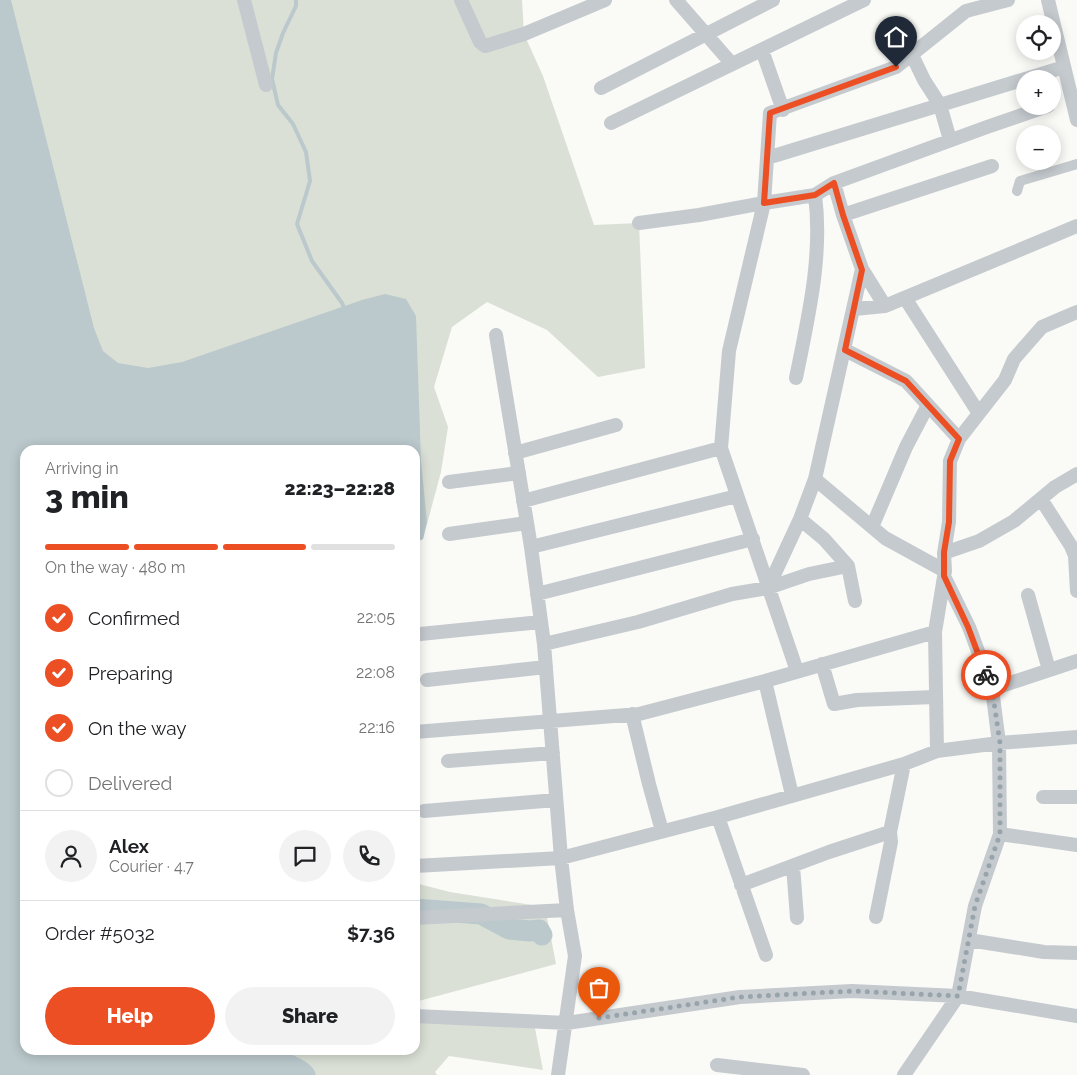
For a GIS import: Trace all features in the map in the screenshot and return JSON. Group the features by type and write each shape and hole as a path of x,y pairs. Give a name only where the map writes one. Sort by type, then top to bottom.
{"street":[{"path":"244,0 266,85"},
{"path":"461,0 480,42 485,46 524,34 605,0"},
{"path":"601,88 773,0"},
{"path":"611,123 864,0"},
{"path":"797,671 721,448 729,351 764,203 770,113 783,110 896,67 966,11 1008,0"},
{"path":"1048,0 1064,67 1074,98 1077,120"},
{"path":"679,1 732,64"},
{"path":"762,50 783,110"},
{"path":"912,55 924,80 940,105 950,140"},
{"path":"767,158 1064,67"},
{"path":"1061,102 1074,98"},
{"path":"639,223 815,195 834,183 1022,115"},
{"path":"1016,191 1020,181 1077,164"},
{"path":"843,215 992,166"},
{"path":"834,183 862,270 884,306"},
{"path":"796,378 813,290 818,216 815,195"},
{"path":"854,309 884,306 1077,226"},
{"path":"768,588 800,520 814,479 862,270"},
{"path":"905,298 978,412"},
{"path":"937,751 934,632 945,574 944,552 949,522 950,461 959,439 978,412 1005,380 1014,360 1042,327 1077,312"},
{"path":"496,335 524,501 544,644 561,858 575,956 562,1073"},
{"path":"845,350 906,381 959,439"},
{"path":"872,527 906,447 928,405"},
{"path":"515,453 616,425"},
{"path":"524,501 721,448"},
{"path":"450,482 519,473"},
{"path":"944,552 961,548 1007,525 1055,487 1077,474"},
{"path":"814,479 885,538 945,574 992,689 1000,743 1000,834 975,906 958,996 904,1075"},
{"path":"531,547 736,496"},
{"path":"1041,499 1071,546 1076,566 1077,591"},
{"path":"800,520 824,539 848,566 855,601"},
{"path":"449,534 527,523"},
{"path":"537,594 753,540"},
{"path":"544,644 638,622 732,594 768,588 809,574 848,566"},
{"path":"1028,595 1049,670"},
{"path":"420,634 541,622"},
{"path":"420,732 632,714 765,681 934,632"},
{"path":"992,689 1077,661"},
{"path":"822,664 834,704 857,700 935,697"},
{"path":"427,680 546,667"},
{"path":"765,681 792,795"},
{"path":"632,714 646,775 662,831"},
{"path":"420,866 561,858 718,817 904,764 937,751 1000,743 1077,737"},
{"path":"448,761 553,753"},
{"path":"876,917 892,842 890,832 904,764"},
{"path":"1043,797 1077,797"},
{"path":"424,811 556,800"},
{"path":"718,817 766,955"},
{"path":"741,885 890,832"},
{"path":"1000,834 1077,846"},
{"path":"793,866 797,918"},
{"path":"420,918 567,910"},
{"path":"969,940 1044,952 1077,953"},
{"path":"420,1016 567,1023 740,997 852,991 958,996 1077,1016"},
{"path":"717,1064 803,1075"}],"shaded area":[{"path":"0,0 522,0 524,34 543,76 594,225 639,223 645,368 598,377 547,330 487,302 452,327 434,387 448,427 441,472 423,539 420,540 420,445 20,445 20,1055 420,1055 420,1010 446,1022 533,1018 543,1070 449,1056 435,1072 437,1075 0,1075"},
{"path":"0,0 11,0 94,328 103,351 118,363 148,368 182,362 362,300 385,294 406,299 416,316 421,461 427,522 423,539 420,540 420,445 20,445 20,1055 292,1055 311,1066 316,1075 0,1075"},
{"path":"420,884 450,892 545,907 556,964 420,1001"}],"waterway":[{"path":"296,0 296,6 276,53 272,79 278,105 293,124 306,152 310,181 297,224 312,261 342,303 345,311"},
{"path":"420,909 481,914 509,929 539,930 542,935"}],"way so far":[{"path":"599,1018 740,997 852,991 958,996 975,906 1000,834 1000,743 992,689 986,675"}],"route":[{"path":"896,67 783,110 770,113 764,203 815,195 834,183 862,270 845,350 906,381 959,439 950,461 949,522 944,552 944,576 968,627 986,675"}]}
